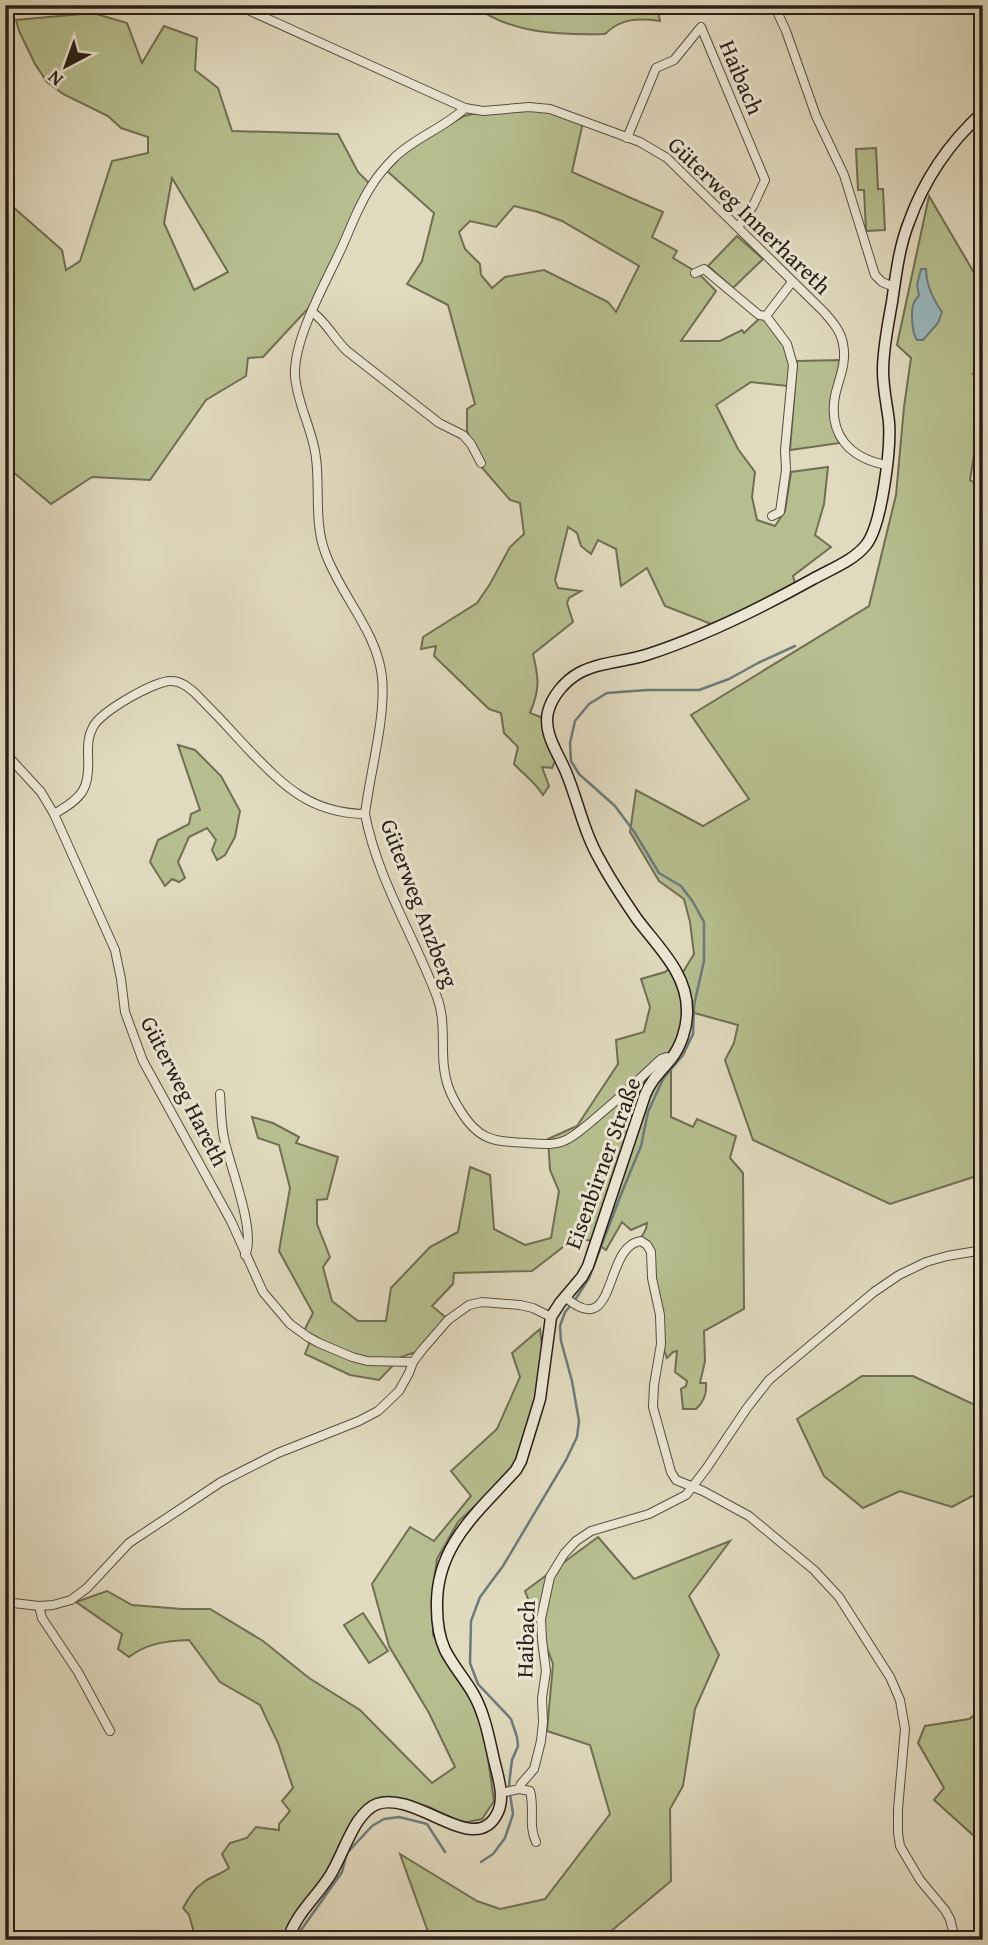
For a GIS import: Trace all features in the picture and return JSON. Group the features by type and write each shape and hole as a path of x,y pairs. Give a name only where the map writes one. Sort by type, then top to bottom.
{"main road":[{"name":"Eisenbirner Straße","path":"511,1791 490,1741 481,1710 441,1641 437,1590 452,1543 521,1461 540,1399 551,1317 570,1301 588,1266 649,1085 671,1059 682,1038 687,1011 680,977 628,906 593,847 573,787 550,737 547,721 550,706 561,689 578,673 646,655 741,618 864,547 874,531 886,465 889,423 883,368 901,247 920,197 944,156 983,112"},
{"path":"288,1940 298,1919 333,1871 358,1821 373,1806 388,1802 415,1806 458,1827 472,1830 485,1826 495,1817 501,1803 511,1791"}],"street":[{"name":"Güterweg Innerhareth","path":"237,5 464,108 483,111 529,107 550,109 650,147 667,158 836,326 843,341 844,370 834,404 835,421 842,441 863,459 886,465"},
{"path":"774,5 816,116 844,175 875,275 882,282 894,287"},
{"name":"Haibach","path":"628,138 656,68 674,60 701,27 765,180 738,227"},
{"name":"Güterweg Anzberg","path":"464,108 452,120 405,148 372,185 298,345 295,376 315,452 321,537 328,561 372,643 382,674 382,703 365,814 375,853 441,1010 444,1071 452,1098 475,1131 499,1140 558,1143 589,1124 661,1059 671,1059"},
{"path":"695,273 704,269 754,312 766,316 787,344 793,365 785,450 786,470 780,512 772,516"},
{"path":"766,316 792,282"},
{"path":"312,312 320,317 333,337 347,351 434,420 463,435 481,463"},
{"path":"54,814 74,802 87,785 88,742 96,722 145,690 170,681 180,683 195,693 291,791 322,806 365,814"},
{"name":"Güterweg Hareth","path":"5,753 41,792 54,814 115,950 125,1012 143,1061 217,1194 256,1279 271,1303 290,1324 308,1337 336,1350 367,1361 413,1362"},
{"path":"220,1094 225,1142 247,1230 248,1246 245,1255"},
{"path":"570,1301 586,1309 599,1305 607,1295 624,1250 631,1243 638,1241 647,1245 652,1258 652,1278 662,1329 653,1407 673,1477 749,1517 830,1585 890,1678 900,1700 905,1729 898,1809 900,1846 920,1880 945,1910 953,1926 953,1940"},
{"path":"694,1487 769,1380 842,1318 886,1283 913,1268 947,1256 983,1251"},
{"path":"5,1602 39,1606 62,1603 81,1593 129,1544 221,1482 278,1453 378,1411 399,1391 413,1362 448,1320 463,1308 475,1302 526,1306 551,1317"},
{"name":"Haibach","path":"511,1791 534,1769 541,1741 546,1671 541,1619 553,1569 570,1546 584,1535 659,1510 680,1499 694,1487"},
{"path":"39,1606 42,1618 78,1672 110,1731"},
{"path":"511,1791 530,1791 531,1829 536,1842"}],"green space":[{"path":"473,5 657,5 660,21 631,20 617,25 605,34 553,33 503,22"},
{"path":"93,13 127,23 142,63 164,26 197,38 195,70 218,88 232,131 338,134 358,172 370,184 316,300 263,357 248,358 246,376 206,400 150,480 92,477 51,504 5,468 5,376 12,375 5,366 5,200 62,250 66,270 80,261 112,161 148,153 148,137 121,128 108,116 63,94 47,82 35,64 16,20","holes":["172,178 228,272 194,290 164,223"]},
{"path":"542,110 583,122 572,172 663,212 652,237 677,251 673,258 693,270 691,274 695,277 700,275 716,291 681,341 720,341 742,330 744,333 760,318 770,322 791,361 788,386 751,382 716,405 738,449 755,472 752,497 757,520 775,526 785,511 791,472 828,467 824,504 815,535 831,547 793,576 795,583 735,615 711,624 665,606 647,568 621,586 616,549 598,540 591,554 581,546 577,533 568,527 555,580 558,588 581,591 569,598 567,603 573,622 533,654 538,684 530,713 541,717 556,759 552,768 542,767 549,786 543,795 514,764 518,747 504,733 501,713 489,709 434,656 436,646 421,649 423,637 477,603 510,547 524,534 520,503 510,500 478,463 467,431 467,409 475,404 448,305 407,284 422,261 434,213 387,171 407,150 464,116","holes":["514,206 562,221 639,266 616,312 608,302 544,270 505,277 492,288 481,275 480,264 465,249 459,232 470,221 496,227"]},
{"path":"876,148 878,189 883,189 885,230 866,231 864,190 858,190 856,149"},
{"path":"929,196 983,288 983,352 973,374 983,374 983,435 977,436 970,480 983,488 983,1174 890,1204 753,1140 725,1060 734,1043 738,1025 687,1011 671,1059 671,1117 693,1127 697,1119 736,1136 730,1158 743,1173 744,1309 704,1331 705,1361 700,1383 706,1383 706,1391 703,1401 696,1409 683,1409 681,1389 686,1386 687,1381 675,1372 677,1351 667,1358 662,1346 648,1248 638,1243 647,1223 631,1230 622,1222 606,1250 595,1242 576,1237 532,1271 454,1273 453,1284 432,1306 449,1320 419,1351 401,1357 379,1380 350,1375 305,1354 311,1339 303,1333 313,1313 279,1251 290,1188 279,1145 258,1138 252,1117 273,1123 299,1137 296,1143 338,1157 327,1199 317,1200 317,1224 330,1257 323,1267 332,1301 358,1321 386,1321 391,1288 430,1247 458,1232 470,1167 490,1175 494,1229 525,1245 551,1238 559,1191 550,1170 548,1139 577,1126 618,1064 616,1040 644,1032 650,1007 641,979 665,972 673,966 680,977 694,954 684,899 659,881 630,832 636,790 703,826 749,799 691,715 869,606 896,495 911,358 897,345"},
{"path":"737,236 763,259 733,288 708,266"},
{"path":"840,360 834,427 840,443 790,450 797,361"},
{"path":"178,745 195,750 221,776 240,811 235,837 225,855 217,860 212,850 216,840 207,828 189,837 178,862 185,878 179,882 172,879 165,886 150,862 158,840 189,824 191,814 200,810"},
{"path":"540,1329 543,1354 538,1391 518,1460 501,1481 458,1522 437,1559 433,1587 433,1635 476,1706 486,1744 494,1801 482,1819 463,1823 429,1807 399,1799 375,1800 284,1940 196,1940 189,1915 183,1908 192,1894 200,1884 229,1868 222,1854 230,1843 247,1838 256,1827 279,1830 279,1824 290,1811 282,1801 293,1788 278,1743 260,1705 220,1682 189,1640 157,1644 129,1657 118,1649 122,1634 76,1602 107,1591 132,1605 210,1609 263,1641 309,1678 360,1710 432,1783 455,1767 429,1713 389,1646 372,1584 410,1527 434,1541 471,1496 451,1471 497,1429 520,1377 512,1353"},
{"path":"862,1376 913,1376 975,1405 983,1392 983,1499 972,1496 952,1507 900,1491 863,1508 824,1476 797,1419"},
{"path":"598,1537 634,1579 730,1541 689,1596 719,1655 695,1709 683,1786 670,1809 671,1881 604,1937 605,1940 431,1940 400,1854 477,1901 500,1909 545,1899 610,1814 590,1745 547,1731 553,1664 525,1591"},
{"path":"363,1613 388,1651 369,1663 344,1625"},
{"path":"983,1709 983,1825 973,1835 934,1800 944,1788 918,1743 925,1726 969,1719"}],"water":[{"path":"921,269 926,269 931,291 942,312 938,323 923,340 917,340 912,314 913,304 919,295 917,285"}],"waterway":[{"path":"575,1300 589,1278 641,1146 648,1112 663,1079 683,1055 693,1034 694,1005 704,961 704,922 693,902 681,886 659,873 615,806 579,774 571,761 570,743 575,721 589,704 607,693 699,690 729,679 795,646"},
{"path":"481,1862 493,1854 505,1838 513,1814 509,1787 512,1760 518,1746 511,1719 478,1684 470,1663 471,1621 480,1597 503,1566 577,1437 579,1421 560,1326 571,1305"},
{"path":"294,1940 342,1872 347,1853 372,1826 384,1819 399,1817 427,1824 445,1852"}]}
